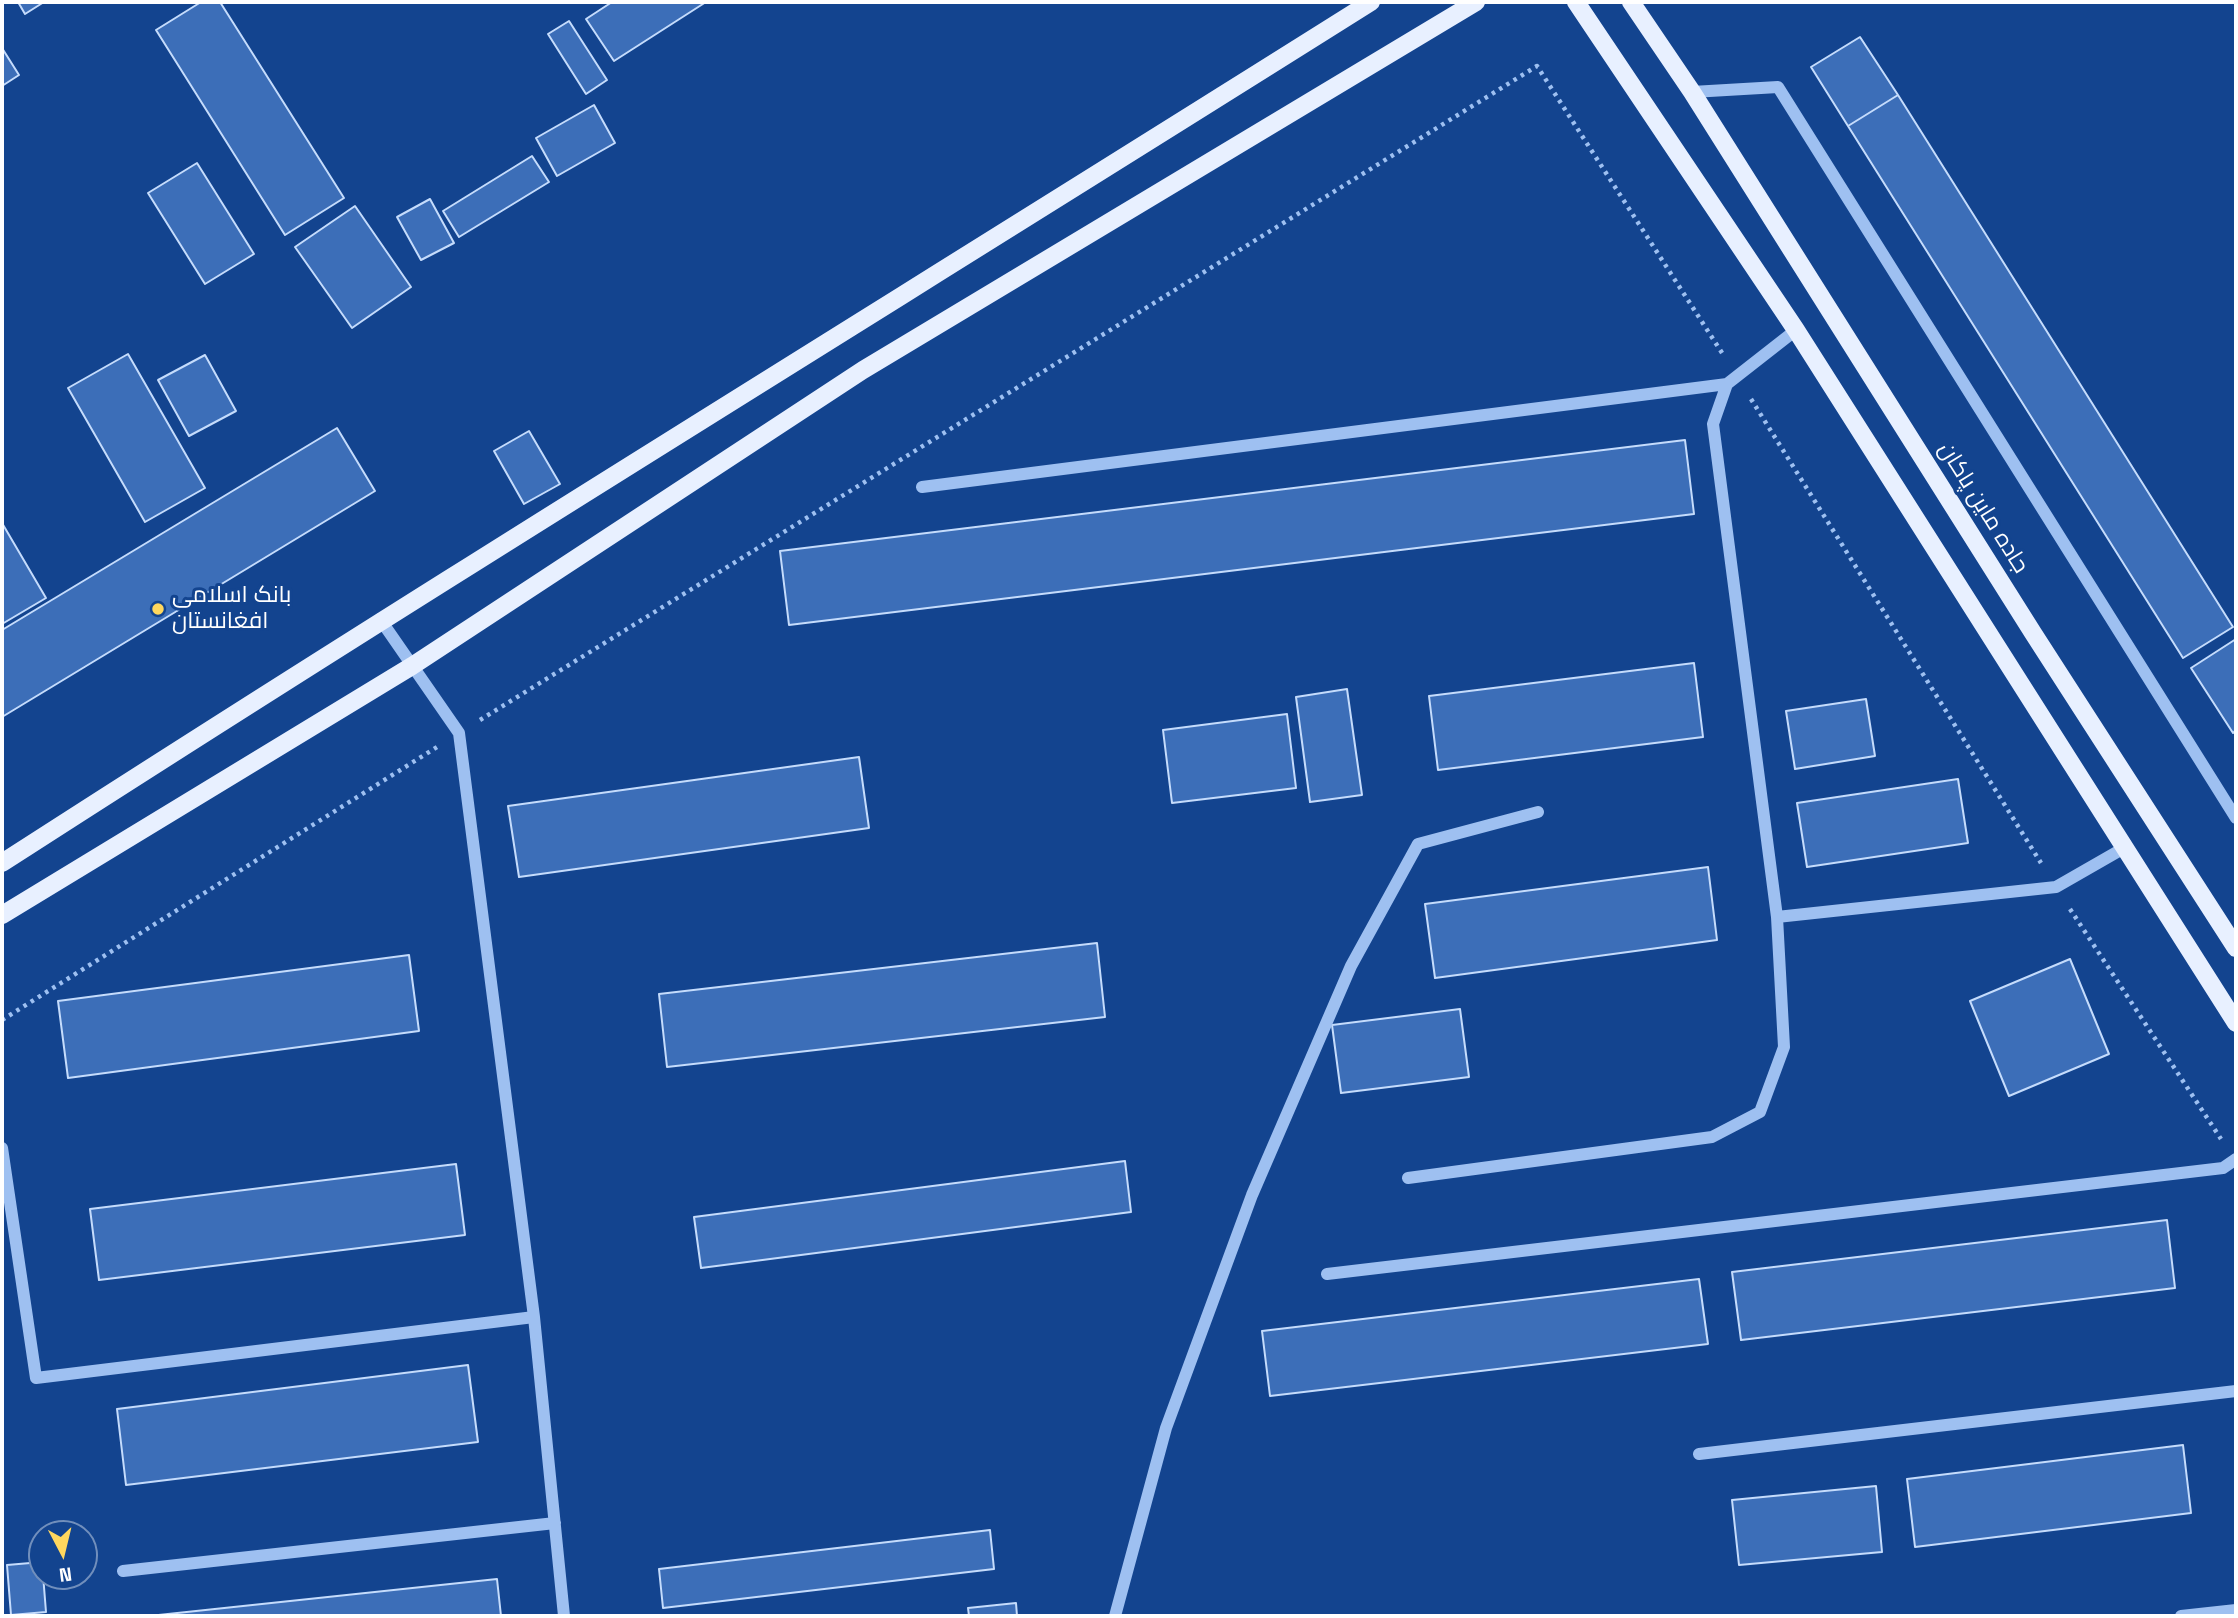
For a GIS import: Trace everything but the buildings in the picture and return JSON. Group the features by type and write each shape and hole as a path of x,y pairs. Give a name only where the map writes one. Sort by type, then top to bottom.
{"main road":[{"path":"2,863 380,619 820,349 1371,2"},
{"path":"2,915 412,666 863,370 1476,2"},
{"path":"1576,2 1796,330 2236,1023"},
{"name":"جاده ماین پاکان","path":"1631,2 1692,92 2040,644 2236,948"}],"street":[{"path":"1692,92 1778,87 2236,818"},
{"path":"1408,1178 1712,1137 1760,1112 1784,1047 1777,917 1713,424 1732,380 1796,330"},
{"path":"922,487 1732,380"},
{"path":"380,619 459,733 534,1317 564,1616"},
{"path":"1115,1616 1166,1428 1252,1195 1351,966 1418,844 1538,812"},
{"path":"1777,917 2056,887 2124,848"},
{"path":"2,1148 36,1378 534,1317"},
{"path":"1327,1274 2223,1168 2235,1159"},
{"path":"1699,1454 2236,1391"},
{"path":"123,1571 555,1523"},
{"path":"2181,1616 2236,1610"}],"path":[{"path":"2,1020 459,733 1537,66 1732,380 2056,887 2235,1159"}],"place":[{"name":"بانک اسلامی افغانستان","path":"158,609"}]}
